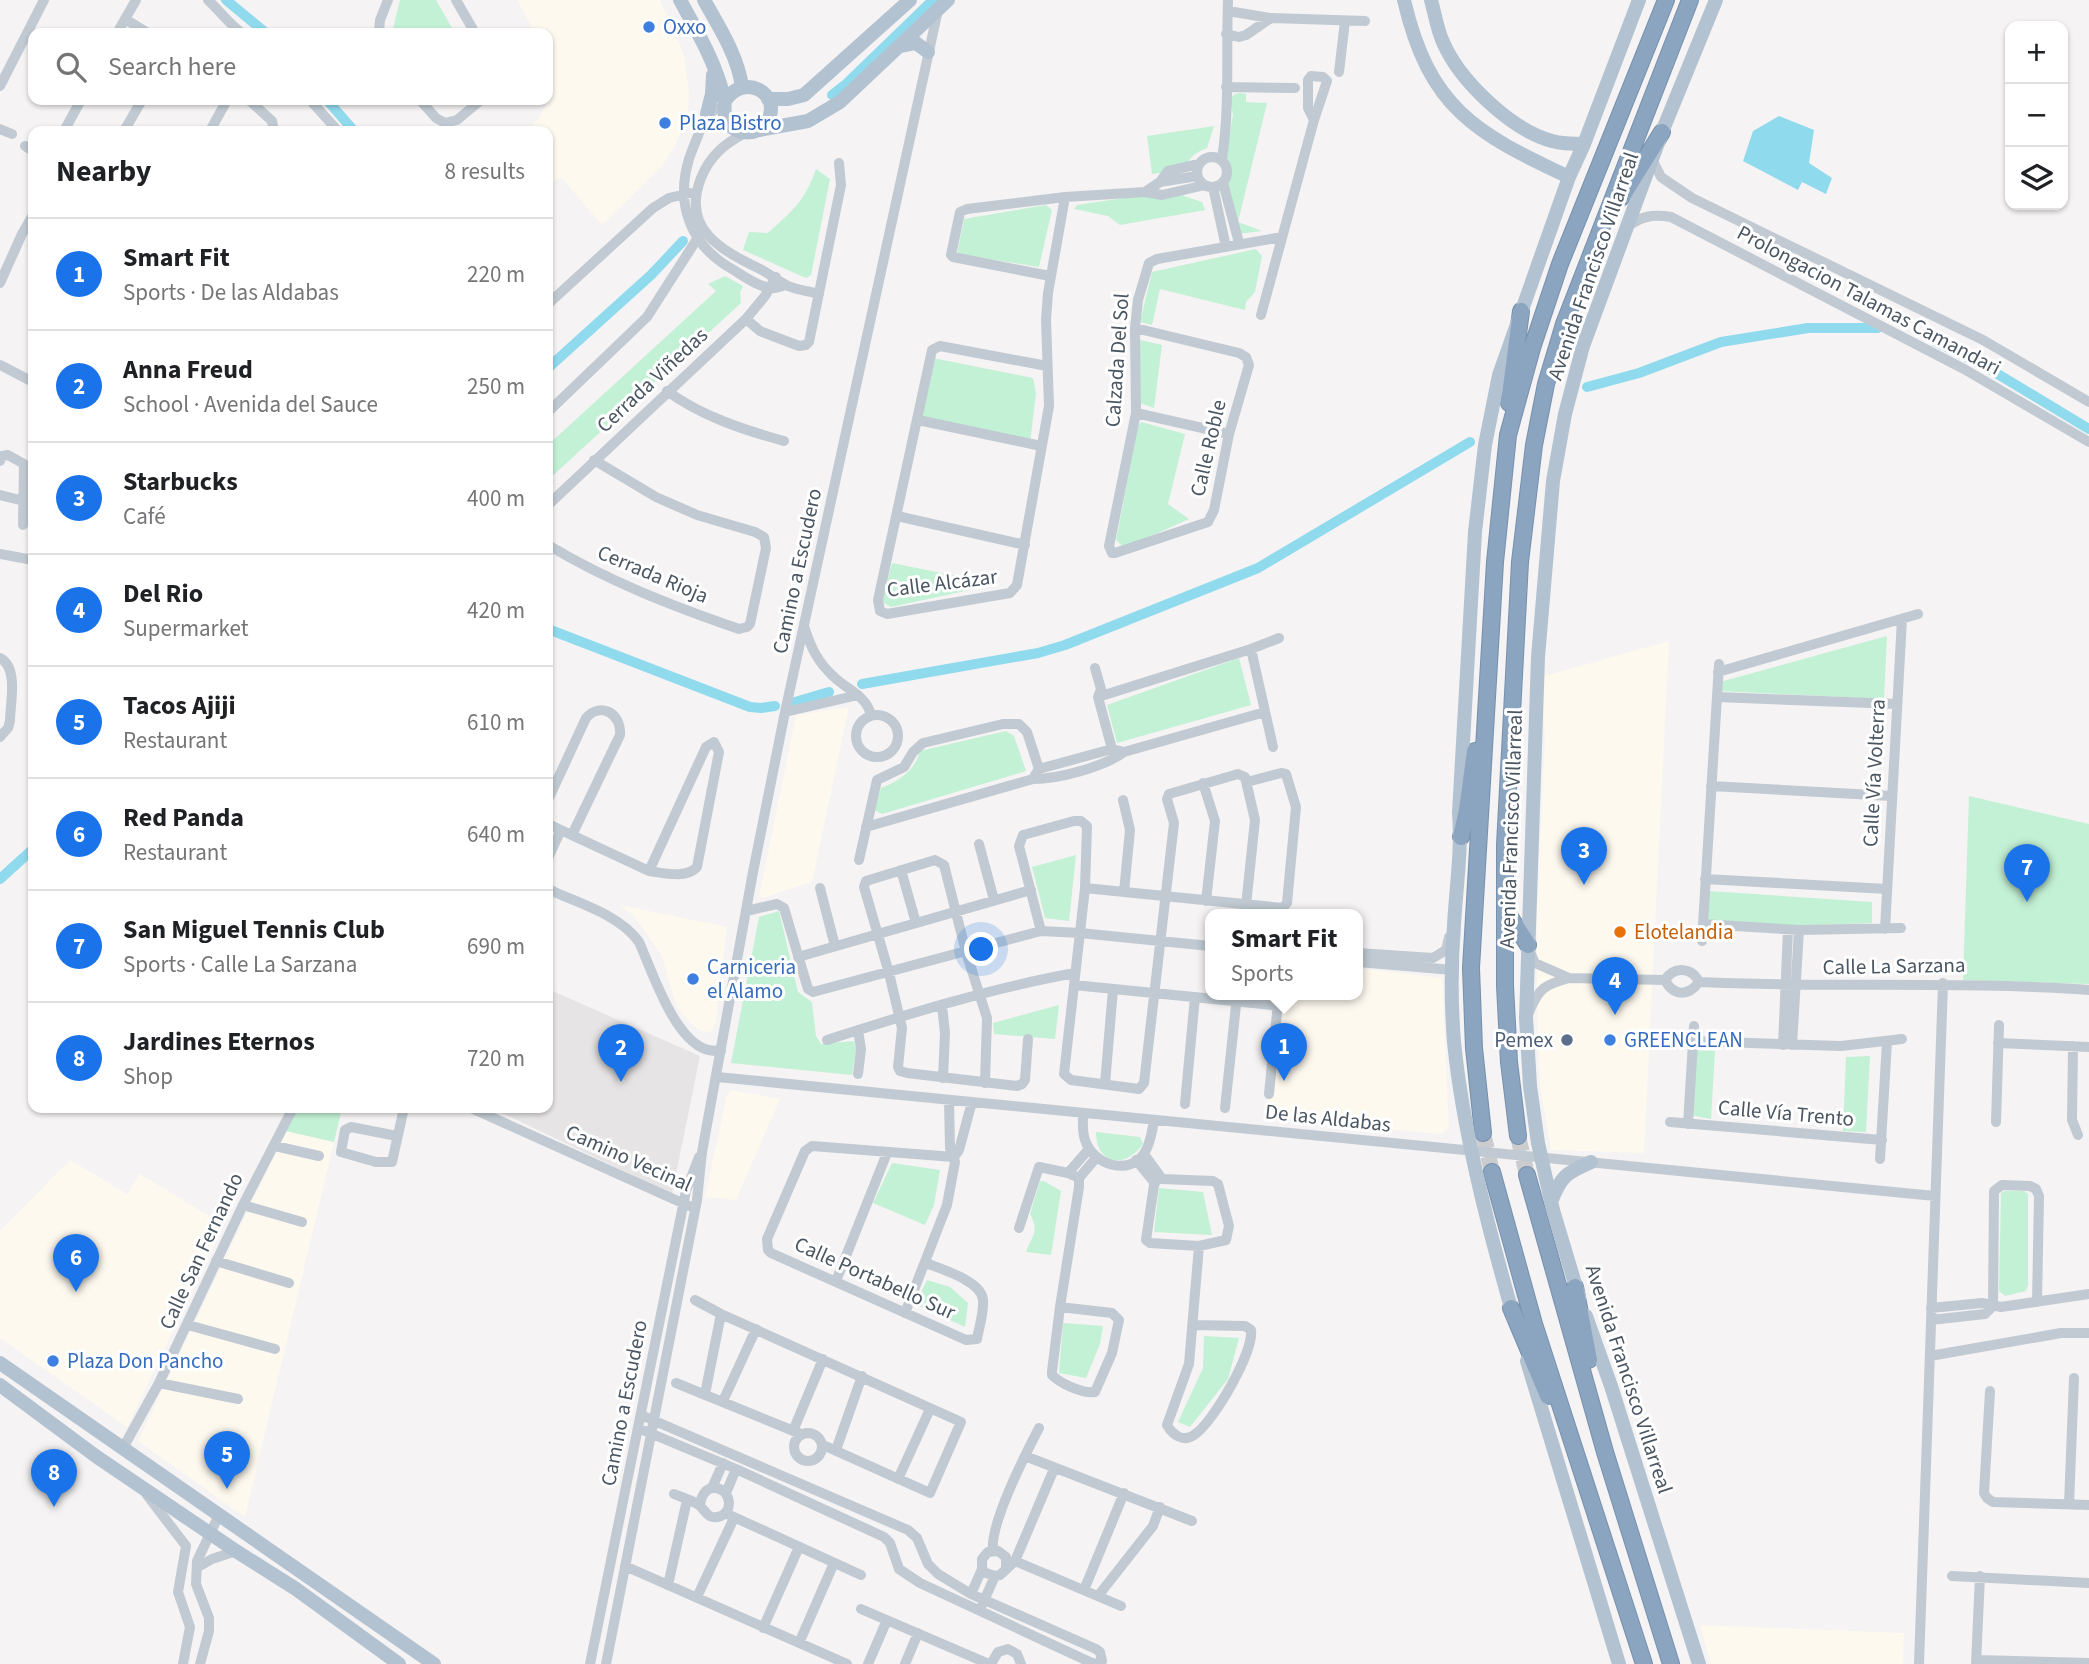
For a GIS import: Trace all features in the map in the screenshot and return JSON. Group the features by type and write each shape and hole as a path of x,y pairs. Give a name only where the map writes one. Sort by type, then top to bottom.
{"highway":[{"name":"Avenida Francisco Villarreal","path":"1483,1133 1474,1048 1471,968 1494,562 1508,435 1532,348 1560,264 1666,0"},
{"name":"Avenida Francisco Villarreal","path":"1518,1136 1509,1062 1504,908 1520,562 1527,492 1540,412 1554,352 1690,0"},
{"path":"1600,233 1662,132"},
{"path":"1508,435 1512,368 1521,312"},
{"path":"1461,837 1487,683"},
{"path":"1504,908 1528,945"},
{"path":"1492,1172 1534,1324 1644,1664"},
{"name":"Avenida Francisco Villarreal","path":"1527,1175 1605,1452 1671,1664"},
{"path":"1575,1287 1605,1452"},
{"path":"1511,1308 1548,1396 1579,1458"}],"main road":[{"path":"681,0 713,66 725,104 727,121 737,131 808,121 821,115 840,102 942,3"},
{"path":"704,0 734,58 743,86"},
{"path":"768,99 788,99 804,95 910,0"},
{"path":"1404,0 1422,59 1437,87 1454,107 1479,130 1506,148 1569,177"},
{"path":"1431,0 1445,47 1461,73 1475,88 1514,122 1533,134 1566,144 1584,144"},
{"path":"1619,1664 1511,1308 1472,1151 1454,1042 1453,970 1476,520 1485,445 1499,375 1569,177 1639,0"},
{"name":"Avenida Francisco Villarreal","path":"1699,1664 1611,1386 1575,1287 1552,1202 1541,1157 1530,1086 1526,1018 1538,657 1553,481 1567,406 1583,346 1662,132 1716,0"},
{"path":"896,48 916,43 928,52"},
{"path":"707,114 712,94 713,66"},
{"path":"725,104 729,94 743,86 757,88 770,105 768,119 752,131"},
{"path":"1552,1202 1559,1183 1567,1173 1591,1162"},
{"path":"0,1363 434,1664"},
{"path":"0,1385 49,1423 210,1534 296,1589 398,1664"}],"street":[{"path":"30,28 44,0"},
{"path":"120,28 136,0"},
{"path":"208,0 235,28"},
{"path":"379,28 387,0"},
{"path":"456,0 472,28"},
{"name":"Camino a Escudero","path":"606,1664 695,1208 702,1152 785,712 928,52 942,3"},
{"path":"1050,276 957,260 951,255 960,212 1065,197 1144,192 1162,195 1214,185 1226,179 1227,168 1222,159 1227,125 1228,5 1270,18 1365,21"},
{"path":"1226,34 1240,37 1246,35 1270,18"},
{"path":"125,19 140,28"},
{"path":"1339,72 1345,21"},
{"path":"0,86 28,31"},
{"path":"1226,87 1295,88"},
{"path":"725,104 707,114 689,159 684,193 685,213 697,239 717,261 770,288 786,285"},
{"path":"67,126 78,105"},
{"path":"127,126 139,105"},
{"path":"213,126 224,105"},
{"path":"254,105 272,121 273,126"},
{"path":"315,105 333,126"},
{"path":"424,105 436,118 445,123 457,120 475,105"},
{"path":"1261,315 1314,120"},
{"path":"0,129 12,134"},
{"path":"752,131 719,150 709,163 696,192 699,222 711,239 726,252 776,277 786,285 819,294"},
{"path":"1144,192 1160,183 1168,171 1198,170 1212,156 1222,159"},
{"path":"1652,159 1661,177 1692,198 1983,340 2089,402"},
{"path":"746,319 760,331 799,346 806,345 811,339 841,185 839,163"},
{"path":"1198,170 1214,185 1240,243"},
{"path":"1214,185 1226,247"},
{"path":"553,299 653,208 669,198 696,192"},
{"name":"Calle Alcázar","path":"1047,366 940,346 931,353 878,600 880,611 887,614 1015,590 1019,581 1049,405 1046,320 1050,276 1065,197"},
{"name":"Prolongacion Talamas Camandari","path":"1627,227 1640,218 1653,215 1671,217 1964,369 2089,442"},
{"path":"0,283 28,224"},
{"path":"22,234 28,238"},
{"name":"Calzada Del Sol","path":"1112,553 1109,546 1136,413 1135,328 1138,300 1151,261 1282,237"},
{"path":"553,407 647,317 697,239"},
{"path":"717,261 726,252"},
{"name":"Cerrada Viñedas","path":"553,500 746,319 776,277"},
{"name":"Calle Roble","path":"1112,553 1208,522 1214,510 1229,434 1249,365 1246,357 1239,353 1135,328"},
{"path":"0,365 28,379"},
{"path":"667,391 678,400 715,418 784,441"},
{"path":"1136,413 1229,434"},
{"path":"918,420 1041,446"},
{"path":"0,461 2,456 8,455 24,464 23,525"},
{"name":"Cerrada Rioja","path":"553,548 633,590 739,629 747,627 752,619 766,548 764,537 697,515 656,497 594,460"},
{"path":"0,495 24,501"},
{"path":"897,516 1024,545"},
{"path":"0,554 28,559"},
{"path":"1702,941 1718,668 1918,614"},
{"name":"Calle Vía Volterra","path":"1885,929 1902,619"},
{"path":"805,628 812,650 822,665 866,701 870,715"},
{"path":"1098,697 1279,638"},
{"path":"1251,649 1273,747"},
{"path":"0,658 11,670 10,721 0,737"},
{"path":"1095,667 1101,689 1098,697 1112,749"},
{"path":"785,712 858,695"},
{"path":"1717,697 1897,704"},
{"path":"553,789 586,718 598,710 614,714 620,724 620,735 572,835"},
{"path":"1036,774 1046,779 1113,760 1124,752 1265,712"},
{"path":"870,715 886,716 892,720 899,733 896,747 884,756 869,756 858,746 856,732 859,724 870,715"},
{"path":"859,860 875,783 882,776 904,767 910,755 929,741 1011,723 1019,724 1027,732 1036,774"},
{"path":"554,827 649,872 685,874 697,867 719,752 714,743 706,747 649,872"},
{"path":"896,747 910,755"},
{"path":"866,827 1112,749 1124,752"},
{"path":"884,756 889,773"},
{"path":"1041,931 1019,846 1021,837 1078,820 1087,826 1085,888 1064,1074 1071,1080 1139,1089 1143,1086 1174,823 1167,796 1173,792 1243,774 1255,824 1246,909"},
{"path":"1247,782 1286,774 1296,807 1286,906 1278,909"},
{"path":"1203,783 1215,821 1206,901"},
{"path":"1711,786 1892,796"},
{"path":"1123,800 1130,830 1124,892"},
{"path":"979,844 994,900"},
{"path":"985,1083 988,1026 944,865 935,860 866,881 864,887 902,1028 898,1067 903,1072 985,1083 1022,1084 1028,1039"},
{"path":"901,870 916,923"},
{"path":"1706,879 1887,889"},
{"path":"820,888 835,946"},
{"path":"1085,888 1206,901 1242,909"},
{"path":"798,957 1031,890"},
{"path":"553,891 616,921 632,933 639,942 681,1029 704,1049 721,1051"},
{"path":"746,911 781,905 808,989 818,992 1041,931 1205,946"},
{"path":"1703,925 1793,930 1901,928"},
{"path":"1363,962 1394,961 1403,955 1433,958 1439,956 1446,950 1454,928"},
{"path":"1787,1045 1793,930"},
{"name":"Calle La Sarzana","path":"1528,945 1535,963 1569,978"},
{"path":"1363,954 1453,970"},
{"name":"Calle La Sarzana","path":"1665,980 1672,972 1683,969 1693,974 1699,982"},
{"name":"Calle La Sarzana","path":"1526,1018 1540,990 1569,978 1665,980"},
{"path":"827,1040 899,1016 981,994 1075,979 1113,989 1205,997"},
{"name":"Calle La Sarzana","path":"1665,980 1670,988 1678,993 1688,992 1699,982 1791,986 1943,983 2089,990"},
{"path":"1919,1664 1943,983"},
{"path":"1105,1084 1113,989"},
{"path":"1185,1104 1195,997"},
{"path":"1225,1108 1237,1000"},
{"path":"1247,1000 1273,1005 1277,1009 1269,1094"},
{"path":"942,1006 945,1033 943,1078"},
{"path":"1996,1122 1998,1025"},
{"name":"Calle Vía Trento","path":"1688,1124 1695,1026"},
{"path":"859,1030 859,1074"},
{"path":"1692,1041 1841,1046 1902,1039"},
{"name":"Calle Vía Trento","path":"1880,1159 1887,1042"},
{"path":"1998,1043 2089,1047"},
{"path":"2073,1046 2072,1120 2078,1135"},
{"name":"De las Aldabas","path":"717,1077 1935,1196"},
{"path":"949,1100 950,1148 954,1157"},
{"path":"905,1313 947,1205 954,1157 959,1150 972,1102"},
{"name":"Calle San Fernando","path":"123,1448 159,1383 243,1205 291,1113"},
{"path":"397,1136 351,1127 345,1130 341,1152 376,1162 392,1162 403,1113"},
{"name":"Camino Vecinal","path":"482,1113 683,1205 695,1208"},
{"path":"1083,1113 1084,1136 1092,1153 1102,1163 1111,1165 1126,1165 1140,1157 1154,1120"},
{"name":"Calle Vía Trento","path":"1670,1122 1882,1140"},
{"name":"Calle Portabello Sur","path":"887,1153 821,1145 807,1148 766,1239 768,1250 966,1340 977,1339 982,1294 967,1280 926,1263"},
{"path":"275,1146 319,1156"},
{"name":"Camino a Escudero","path":"590,1664 686,1191 702,1152"},
{"path":"836,1281 887,1153 954,1157"},
{"path":"1073,1175 1092,1153"},
{"path":"1140,1157 1161,1180 1213,1181 1218,1184 1229,1226 1227,1238 1222,1242 1199,1246 1150,1243 1146,1240 1161,1180"},
{"path":"1019,1228 1038,1168 1041,1166 1073,1175 1079,1187 1059,1307 1052,1375 1088,1393 1097,1391 1112,1353 1119,1320 1112,1313 1059,1307"},
{"path":"1931,1320 1984,1314 1993,1306 1994,1191 2002,1185 2030,1186 2036,1189 2039,1196 2037,1302"},
{"path":"243,1205 302,1222"},
{"path":"1194,1325 1245,1326 1251,1330 1252,1336 1244,1361 1233,1382 1204,1426 1194,1436 1185,1438 1171,1433 1167,1425 1189,1364 1199,1246"},
{"path":"216,1261 289,1283"},
{"path":"1931,1308 1982,1303 1993,1306 2089,1294"},
{"path":"676,1383 797,1432 812,1433 823,1445 927,1493 933,1490 961,1426 958,1420 695,1300"},
{"path":"705,1394 721,1314"},
{"path":"188,1325 275,1349"},
{"path":"723,1401 755,1329"},
{"path":"1930,1356 2061,1333 2089,1333"},
{"path":"802,1460 794,1449 797,1432 823,1359"},
{"path":"836,1450 862,1376"},
{"path":"2069,1504 2074,1378"},
{"path":"159,1383 239,1399"},
{"path":"1990,1391 1985,1497 1993,1502 2089,1505"},
{"path":"898,1479 930,1409"},
{"path":"638,1428 730,1466 884,1537 890,1543 899,1569 920,1583 982,1606 1096,1649 1100,1652 1102,1662 1092,1663 1022,1630 982,1606 971,1594 931,1569 912,1532 641,1415"},
{"path":"993,1550 994,1532 1039,1428"},
{"path":"802,1460 816,1460 823,1445"},
{"path":"700,1506 705,1492 712,1488 736,1455"},
{"path":"1025,1456 1192,1521"},
{"path":"788,1493 802,1460"},
{"path":"726,1493 730,1466"},
{"path":"982,1569 990,1576 995,1576 1004,1572 1011,1564 1054,1469"},
{"path":"142,1488 197,1564"},
{"path":"697,1597 729,1515 729,1499 726,1493 712,1488"},
{"path":"1084,1590 1124,1493"},
{"path":"674,1494 700,1506 710,1517 729,1515 861,1575"},
{"path":"668,1585 687,1500"},
{"path":"1098,1596 1153,1526 1160,1507"},
{"path":"186,1546 178,1592 190,1627 184,1659 201,1660 209,1631 209,1618 196,1584 197,1564 219,1515"},
{"path":"890,1543 900,1528"},
{"path":"763,1628 799,1547"},
{"path":"971,1594 982,1569 984,1555 993,1550 998,1551 1011,1564 1121,1606"},
{"path":"197,1564 236,1551"},
{"path":"799,1643 834,1563"},
{"path":"625,1566 847,1664"},
{"path":"920,1583 931,1569"},
{"path":"982,1606 995,1576"},
{"path":"1952,1576 2089,1583"},
{"path":"1979,1576 1976,1662 2089,1663"},
{"path":"861,1609 987,1664 998,1652 1015,1656 1022,1630"},
{"path":"868,1664 887,1620"},
{"path":"905,1664 918,1633"}],"shaded area":[{"path":"517,0 660,0 684,55 689,92 684,127 662,166 602,225 561,177 553,183 553,126 530,126 539,118 546,105 553,105 553,28 532,28"},
{"path":"1669,641 1644,1153 1551,1150 1540,1086 1537,1010 1537,912 1545,738 1541,677"},
{"path":"849,707 812,882 759,897 796,715"},
{"path":"620,905 727,927 716,1022 712,1032 701,1031 692,1025 676,1006 662,956 634,916"},
{"path":"1363,969 1442,978 1449,1128 1440,1134 1266,1117 1278,1000 1363,1000"},
{"path":"553,991 700,1056 672,1194 502,1113 553,1113"},
{"path":"731,1090 780,1099 736,1200 705,1197 727,1095"},
{"path":"286,1131 334,1142 245,1517 138,1441"},
{"path":"70,1160 127,1194 71,1283 140,1174 224,1225 127,1427 0,1338 0,1231"},
{"path":"1700,1625 1904,1633 1903,1664 1711,1664"}],"green space":[{"path":"400,0 436,0 452,28 393,28"},
{"path":"1241,93 1246,94 1246,102 1267,103 1238,222 1262,231 1238,234 1226,184 1229,170 1225,156 1233,115 1230,98"},
{"path":"1214,126 1207,148 1194,155 1182,170 1152,174 1147,136"},
{"path":"816,169 830,179 811,275 806,278 743,250 749,232 768,233 791,211 803,197"},
{"path":"1177,190 1184,196 1202,202 1205,210 1120,225 1108,216 1074,209 1077,205"},
{"path":"1046,205 1052,210 1039,267 957,254 964,219"},
{"path":"1256,249 1262,256 1255,292 1246,302 1245,310 1160,289 1152,325 1140,322 1152,272"},
{"path":"725,276 743,286 740,293 741,303 553,475 553,440 716,291 708,284"},
{"path":"1136,339 1162,345 1154,408 1140,403"},
{"path":"933,358 1033,378 1036,393 1030,443 921,418"},
{"path":"1141,422 1185,434 1168,504 1189,519 1124,548 1116,540 1138,426"},
{"path":"892,563 997,584 891,607 882,602"},
{"path":"1887,636 1884,699 1719,691 1720,682"},
{"path":"1239,658 1251,705 1117,743 1107,705"},
{"path":"1006,731 1014,736 1026,771 882,814 874,810 881,788 905,774 918,758 920,751"},
{"path":"1969,796 2089,824 2089,984 1963,980"},
{"path":"1076,855 1069,921 1045,918 1032,867"},
{"path":"1709,891 1872,902 1872,923 1787,926 1706,921"},
{"path":"779,911 798,992 812,1002 816,1036 821,1044 854,1041 856,1049 852,1075 731,1063 759,917"},
{"path":"1059,1005 1055,1039 994,1034 993,1023"},
{"path":"1693,1050 1715,1051 1711,1119 1690,1115"},
{"path":"1870,1056 1866,1132 1843,1131 1846,1057"},
{"path":"295,1113 341,1113 334,1142 286,1131"},
{"path":"1096,1132 1140,1137 1143,1144 1128,1157 1113,1160 1101,1151"},
{"path":"892,1163 940,1170 934,1205 925,1225 873,1203"},
{"path":"1040,1181 1061,1191 1051,1255 1026,1252 1034,1234 1030,1214"},
{"path":"1159,1188 1203,1192 1212,1235 1154,1232"},
{"path":"2024,1191 2028,1194 2028,1285 2026,1291 2005,1296 1999,1291 2001,1193"},
{"path":"927,1280 950,1287 968,1303 965,1327 915,1304"},
{"path":"1063,1323 1103,1326 1100,1344 1086,1378 1059,1373"},
{"path":"1204,1336 1239,1338 1228,1379 1190,1427 1178,1422 1203,1368"}],"water":[{"path":"1779,116 1814,130 1809,163 1832,178 1826,194 1802,182 1798,190 1743,161 1753,131"}],"waterway":[{"path":"226,0 260,28"},
{"path":"832,95 933,0"},
{"path":"331,105 350,126"},
{"path":"553,363 651,275 683,241"},
{"path":"1587,387 1639,373 1721,342 1808,328 1878,328"},
{"path":"1935,341 1986,367 2089,429"},
{"path":"862,684 1038,653 1065,645 1258,568 1470,442"},
{"path":"553,631 750,707 775,706"},
{"path":"795,702 829,692"},
{"path":"0,879 28,854"}],"tunnel":[{"path":"1483,1133 1492,1172"},
{"path":"1518,1136 1527,1175"}],"place":[{"name":"Oxxo","path":"649,27"},
{"name":"Plaza Bistro","path":"665,123"},
{"name":"Starbucks","path":"1584,885"},
{"name":"San Miguel Tennis Club","path":"2027,902"},
{"name":"Elotelandia","path":"1620,932"},
{"name":"Carniceria el Alamo","path":"693,979"},
{"name":"Del Rio","path":"1615,1015"},
{"name":"Pemex","path":"1567,1040"},
{"name":"GREENCLEAN","path":"1610,1040"},
{"name":"Smart Fit","path":"1284,1081"},
{"name":"Anna Freud","path":"621,1082"},
{"name":"Red Panda","path":"76,1292"},
{"name":"Plaza Don Pancho","path":"53,1361"},
{"name":"Tacos Ajiji","path":"227,1489"},
{"name":"Jardines Eternos","path":"54,1507"}]}
